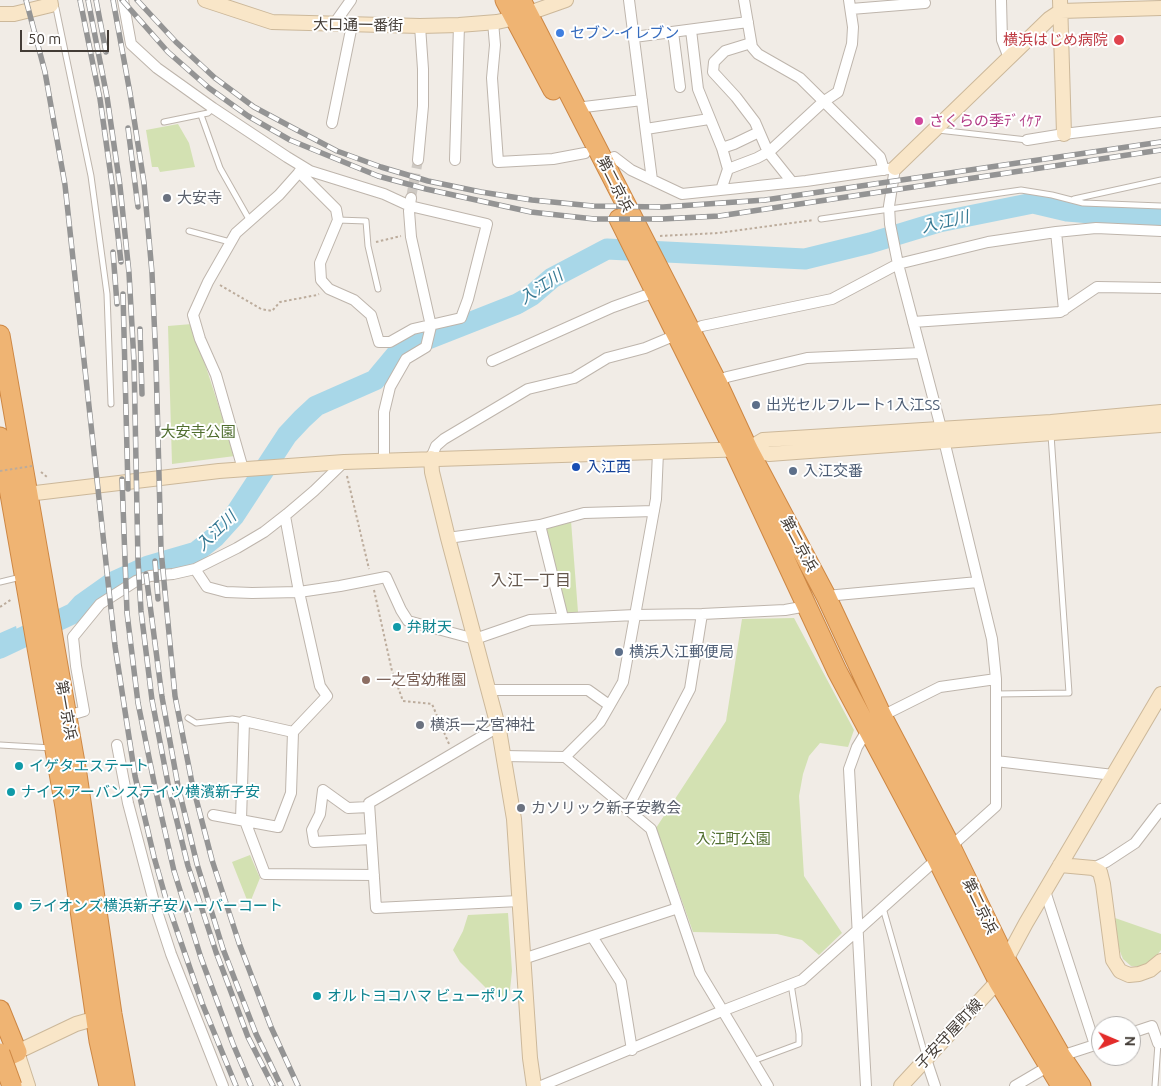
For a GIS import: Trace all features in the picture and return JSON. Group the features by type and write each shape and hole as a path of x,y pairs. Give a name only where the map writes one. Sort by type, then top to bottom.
{"highway":[{"name":"第二京浜","path":"506,0 521,10 576,108 640,234 655,292 717,382 741,450 826,596 944,853 998,981 1055,1061 1081,1086"},
{"name":"第二京浜","path":"521,10 585,154 640,234"},
{"name":"第二京浜","path":"649,265 741,450 807,606 837,671 868,729 944,853 1006,960 1055,1061 1061,1086"},
{"name":"第一京浜","path":"0,335 20,495 44,640 54,748 104,1016 125,1086"},
{"name":"第一京浜","path":"0,441 20,495 24,576 40,613"},
{"name":"第一京浜","path":"44,640 67,716 91,867 109,1086"},
{"path":"0,1010 9,1047 12,1086"},
{"path":"0,1060 9,1047"}],"street":[{"path":"122,0 131,44 157,68 302,169 336,209 338,220 320,263 321,280 328,289 354,300 371,315 378,342 390,342 413,329 461,318 468,300 487,224 302,169"},
{"name":"大口通一番街","path":"205,0 272,22 420,26 459,26 493,22 521,10 566,0"},
{"path":"334,24 351,0"},
{"path":"629,0 652,180"},
{"path":"541,1086 802,980 996,806 996,679 992,639 941,428 898,264 890,224 890,169 800,78 758,54 752,47 744,0"},
{"path":"1001,0 1002,40 1009,58"},
{"path":"0,14 14,14 50,3"},
{"path":"728,169 768,152 823,102 838,92 852,44 850,4 925,3"},
{"path":"604,162 614,157 631,170 682,194 890,169 935,130 1061,5"},
{"path":"1061,5 1161,8"},
{"path":"1061,5 1064,134"},
{"path":"493,22 495,44 492,78 498,162 553,159 585,154"},
{"path":"634,37 748,22"},
{"path":"332,123 352,25"},
{"path":"418,160 423,106 420,26"},
{"path":"455,160 459,26"},
{"path":"692,30 698,89 722,148 728,169 721,190"},
{"path":"673,32 680,87"},
{"path":"751,43 725,51 714,62 713,72 736,97 755,122 768,152 792,182"},
{"path":"576,108 642,100"},
{"path":"646,129 709,119"},
{"path":"1027,140 1161,122"},
{"path":"722,148 759,132"},
{"path":"250,468 216,375 200,339 193,315 209,279 236,233 279,195 302,169"},
{"path":"384,460 384,412 390,386 406,359 426,347 431,326 411,234 410,202"},
{"path":"534,1086 530,1058 514,819 498,727 432,472 431,458 436,446 444,439 528,389 574,378 607,358 645,348 702,326 832,299 898,264 988,242 1056,232 1096,228 1161,231"},
{"path":"1056,232 1064,310"},
{"path":"912,322 1060,312 1098,287 1161,288"},
{"path":"492,361 613,307 655,292"},
{"path":"717,382 727,377 806,358 920,353"},
{"path":"20,495 250,468 286,466 345,468 384,460 741,450 769,454 944,442 1161,412"},
{"path":"741,450 762,440 941,428 1161,425"},
{"path":"565,757 600,722 623,682 654,511 658,452"},
{"path":"67,716 84,711 73,637 100,604 136,581 150,576 173,574 195,569 237,548 264,532 345,468"},
{"path":"448,538 540,525 584,513 654,511"},
{"path":"213,815 278,827 291,793 293,732 327,696 320,686 299,592 285,516"},
{"path":"540,525 563,618"},
{"path":"195,569 207,587 226,592 299,592 386,577 408,621 474,639 530,620 785,610 807,606"},
{"path":"826,596 978,582"},
{"path":"627,809 690,689 702,614"},
{"path":"882,716 940,688 996,679"},
{"path":"488,690 588,690 609,706"},
{"path":"998,981 1006,960 1045,891 1161,694"},
{"path":"293,732 244,721 243,821 265,874 374,876"},
{"path":"498,727 369,803 376,908 519,901"},
{"path":"866,1086 849,769 857,747 868,729"},
{"path":"117,744 128,803 154,902 171,954 223,1086"},
{"path":"503,756 565,757 651,829 700,973 768,1086"},
{"path":"996,761 1113,775"},
{"path":"369,807 348,808 323,790 320,814 312,830 314,842 371,839"},
{"path":"1093,868 1135,843 1161,809"},
{"path":"1060,865 1093,868 1100,872 1113,960 1120,971 1129,975 1138,974 1150,970 1161,961"},
{"path":"1045,891 1091,1024"},
{"path":"523,959 593,938 678,908"},
{"path":"593,938 621,982 632,1050"},
{"name":"子安守屋町線","path":"901,1086 998,981"},
{"path":"28,1086 9,1047 104,1016"},
{"path":"1141,1030 1152,1026 1160,1043"},
{"path":"1015,1086 1055,1061 1091,1047"},
{"path":"926,1059 934,1086"}],"lane":[{"path":"50,3 56,8 92,186 108,294 111,404"},
{"path":"164,122 208,113 213,108"},
{"path":"200,115 220,168 250,221"},
{"path":"935,130 1027,140"},
{"path":"1071,200 1161,180"},
{"path":"821,218 1021,190 1083,203 1161,206"},
{"path":"338,220 366,221 367,244 378,288"},
{"path":"189,231 230,242"},
{"path":"996,694 1069,694 1051,427"},
{"path":"0,582 24,576"},
{"path":"188,718 196,723 232,719 244,721"},
{"path":"0,745 54,748"},
{"path":"882,907 926,1059"},
{"path":"753,1061 799,1044 791,984"},
{"path":"1156,1086 1160,1043"}],"path":[{"path":"640,234 718,233 821,218"},
{"path":"367,244 411,234"},
{"path":"209,279 261,309 272,311 280,302 317,295 326,286"},
{"path":"0,471 32,466"},
{"path":"345,468 392,671 403,701 432,704 453,754"},
{"path":"0,607 12,599"}],"green space":[{"path":"178,124 189,143 195,167 160,172 158,167 152,167 146,130"},
{"name":"大安寺公園","path":"192,324 235,456 172,464 168,326"},
{"path":"571,521 578,612 569,613 565,611 544,528"},
{"name":"入江町公園","path":"794,618 854,730 848,747 820,743 809,756 799,796 804,876 842,933 819,955 802,940 777,934 693,932 656,828 726,721 742,619"},
{"path":"250,855 260,878 249,905 232,862"},
{"path":"508,913 512,971 510,990 505,996 492,994 460,962 453,950 463,931 468,915"},
{"path":"1115,918 1161,934 1161,950 1151,963 1142,967 1131,966 1123,959 1119,949"}],"water":[{"path":"16,626 21,648 0,659 0,633"}],"waterway":[{"name":"入江川","path":"0,648 74,613 82,604 113,582 148,566 196,552 215,537 234,516 287,435 302,419 316,406 375,380 400,350 517,304 531,296 552,278 607,249 805,259 870,243 939,222 1033,203 1067,211 1161,219"}],"tunnel":[{"path":"411,198 418,160"}],"railway":[{"path":"26,0 45,72 65,185 115,646 135,776 166,899 202,1003 236,1086"},
{"path":"80,0 100,99 121,262"},
{"path":"88,0 107,97 120,186 129,273 134,362 138,560 141,611 152,700 169,789 188,866 216,952 248,1037 273,1086"},
{"path":"96,0 106,52"},
{"path":"113,0 144,183 152,273 161,550 175,696 192,783 212,860 239,943 271,1027 298,1086"},
{"path":"122,0 168,52 209,88 248,116 290,140 378,176 426,189 531,212 594,219 662,219 719,216 1161,150"},
{"path":"137,0 176,42 215,78 254,107 337,151 428,181 532,200 593,206 663,207 765,200 1161,142"},
{"path":"128,128 138,207"},
{"path":"113,252 117,304"},
{"path":"123,294 128,489"},
{"path":"140,329 142,394"},
{"path":"122,479 127,613 138,703 156,792 174,871 201,958 251,1086"},
{"path":"155,561 158,599"},
{"path":"146,574 162,697 178,786 197,864 223,949 256,1034 281,1086"}],"place":[{"name":"セブン-イレブン","path":"560,33"},
{"name":"横浜はじめ病院","path":"1119,40"},
{"name":"さくらの季ﾃﾞｲｹｱ","path":"919,121"},
{"name":"大安寺","path":"167,198"},
{"name":"出光セルフルート1入江SS","path":"756,405"},
{"name":"入江西","path":"576,467"},
{"name":"入江交番","path":"793,471"},
{"name":"弁財天","path":"397,627"},
{"name":"横浜入江郵便局","path":"619,652"},
{"name":"一之宮幼稚園","path":"366,680"},
{"name":"横浜一之宮神社","path":"420,725"},
{"name":"イゲタエステート","path":"19,766"},
{"name":"ナイスアーバンステイツ横濱新子安","path":"11,792"},
{"name":"カソリック新子安教会","path":"521,808"},
{"name":"ライオンズ横浜新子安ハーバーコート","path":"18,906"},
{"name":"オルトヨコハマ ビューポリス","path":"317,996"}],"district":[{"name":"入江一丁目","path":"531,581"}]}
